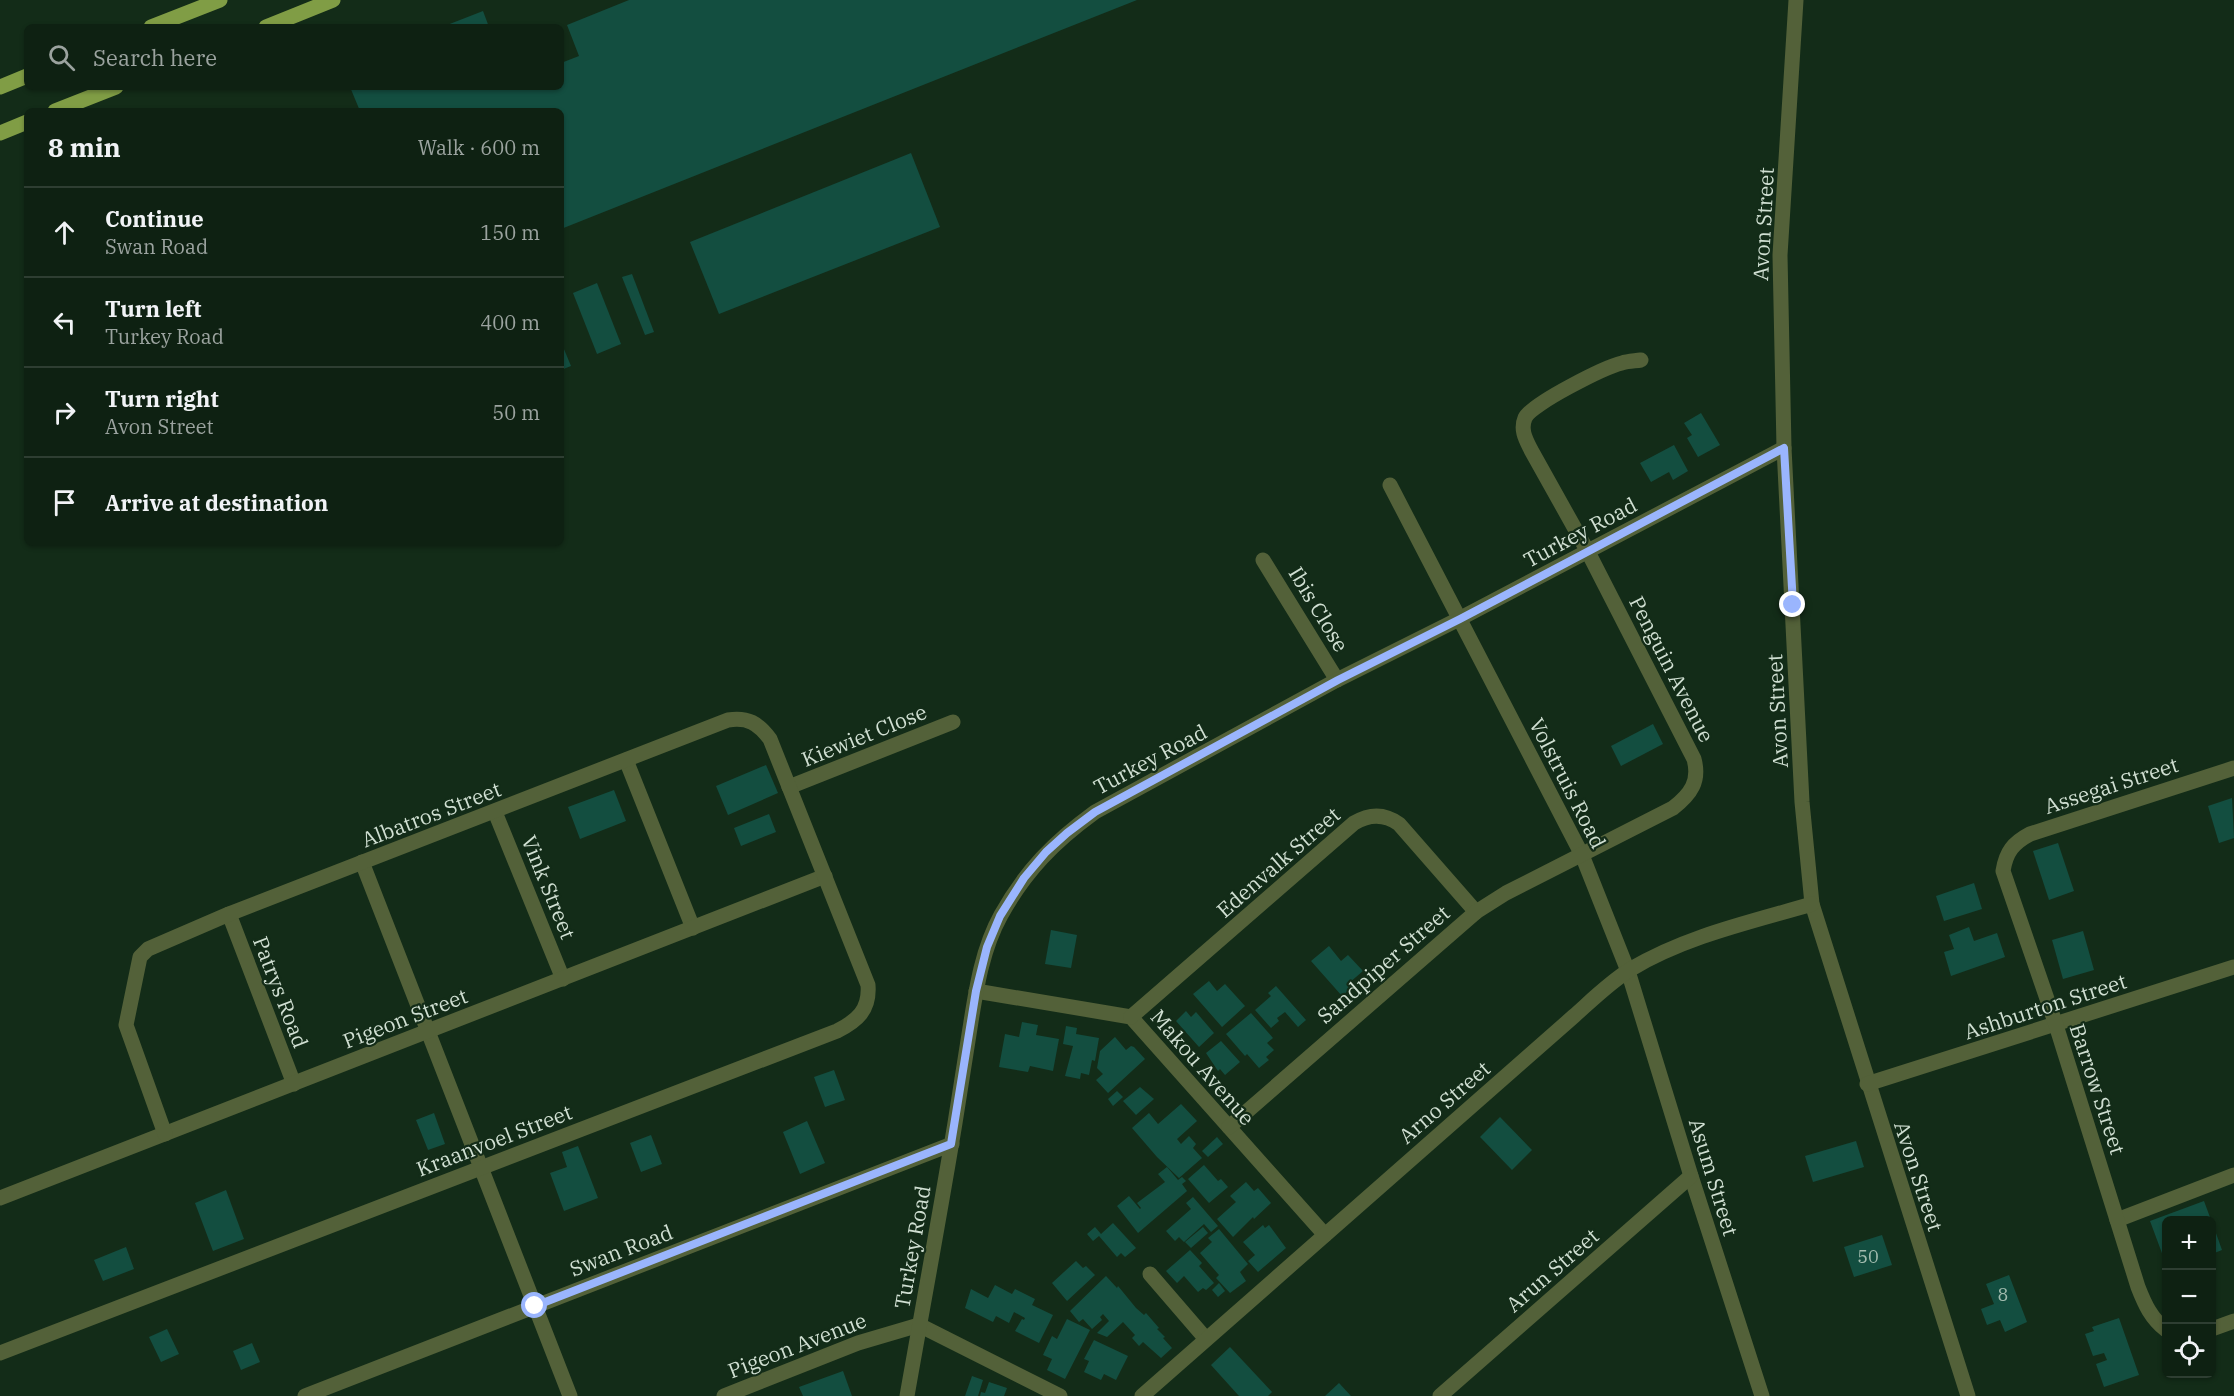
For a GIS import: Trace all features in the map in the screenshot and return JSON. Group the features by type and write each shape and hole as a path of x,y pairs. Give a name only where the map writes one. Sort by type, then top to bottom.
{"main road":[{"path":"165,24 220,0"},
{"path":"273,24 333,0"},
{"path":"0,87 24,77"},
{"path":"64,108 108,90"},
{"path":"0,133 24,123"}],"street":[{"name":"Avon Street","path":"1796,0 1780,255 1784,448 1802,802 1812,904 1867,1084 1968,1396"},
{"name":"Penguin Avenue","path":"1582,855 1673,808 1691,792 1697,770 1686,741 1588,552 1524,435 1523,426 1525,418 1536,407 1553,396 1601,371 1622,363 1641,360"},
{"name":"Turkey Road","path":"907,1396 976,991 987,947 1000,916 1024,878 1046,852 1095,812 1338,680 1460,619 1784,448"},
{"name":"Volstruis Road","path":"1390,485 1582,855 1628,971"},
{"name":"Ibis Close","path":"1263,560 1338,680"},
{"name":"Albatros Street","path":"165,1134 126,1025 140,957 148,949 158,944 362,862 738,718 760,726 770,739 825,876"},
{"name":"Kiewiet Close","path":"789,787 953,722"},
{"path":"626,760 693,928"},
{"name":"Assegai Street","path":"2007,854 2013,845 2030,834 2234,768"},
{"name":"Vink Street","path":"495,812 563,979"},
{"name":"Edenvalk Street","path":"1131,1017 1345,831 1363,818 1390,817 1399,824 1476,912"},
{"name":"Barrow Street","path":"2007,854 2003,871 2005,879 2056,1025 2146,1308 2162,1327"},
{"name":"Sandpiper Street","path":"1228,1127 1476,912 1506,893 1582,855"},
{"path":"362,862 570,1396"},
{"name":"Pigeon Street","path":"0,1198 825,876"},
{"name":"Kraanvoel Street","path":"0,1353 837,1031 860,1016 867,1005 868,985 825,876"},
{"name":"Arno Street","path":"1142,1396 1628,971 1649,959 1715,933 1812,904"},
{"name":"Patrys Road","path":"229,914 294,1084"},
{"name":"Ashburton Street","path":"1867,1084 2234,967"},
{"name":"Asum Street","path":"1628,971 1762,1396"},
{"name":"Makou Avenue","path":"976,991 1131,1017 1324,1235"},
{"name":"Swan Road","path":"305,1396 951,1144"},
{"path":"2117,1220 2234,1175"},
{"name":"Arun Street","path":"1440,1396 1691,1176"},
{"path":"1150,1274 1206,1339"},
{"path":"2216,1327 2234,1321"},
{"path":"919,1325 1060,1396"},
{"name":"Pigeon Avenue","path":"724,1396 858,1343 919,1325"}],"building":[{"path":"629,0 1137,0 564,228 564,108 359,108 351,90 564,90 564,62 579,56 567,25"},
{"path":"483,11 488,24 450,24"},
{"path":"911,153 940,227 719,314 690,242"},
{"path":"632,274 654,332 645,335 622,277"},
{"path":"597,283 621,344 597,354 573,293"},
{"path":"564,349 571,366 564,369"},
{"path":"1701,413 1720,445 1698,457 1687,438 1692,435 1684,423"},
{"path":"1674,445 1688,471 1673,480 1669,472 1651,482 1640,463"},
{"path":"1653,724 1663,744 1621,766 1611,746"},
{"path":"766,765 778,793 728,815 716,786"},
{"path":"614,790 626,821 580,839 568,807"},
{"path":"2232,798 2234,838 2219,843 2208,806"},
{"path":"769,814 776,832 741,846 734,828"},
{"path":"2058,843 2074,891 2049,900 2033,851"},
{"path":"1974,883 1982,909 1944,921 1936,896"},
{"path":"1969,927 1974,941 1997,933 2005,957 1951,976 1944,952 1954,949 1949,935"},
{"path":"1051,930 1077,935 1071,968 1045,964"},
{"path":"2083,931 2094,970 2063,979 2052,940"},
{"path":"1329,946 1341,961 1348,955 1363,971 1349,983 1352,987 1342,996 1311,961"},
{"path":"1209,981 1217,991 1225,984 1245,1006 1222,1027 1193,994"},
{"path":"1276,986 1306,1020 1298,1027 1285,1012 1277,1018 1279,1021 1271,1028 1255,1010 1271,996 1268,993"},
{"path":"1186,1011 1191,1017 1196,1012 1214,1033 1199,1047 1176,1021"},
{"path":"1251,1013 1273,1038 1267,1043 1274,1050 1266,1057 1269,1060 1259,1068 1226,1034"},
{"path":"1022,1022 1038,1025 1036,1035 1059,1039 1053,1071 1030,1066 1028,1072 999,1067 1005,1034 1019,1037"},
{"path":"1066,1026 1077,1028 1076,1034 1099,1038 1095,1061 1092,1060 1089,1075 1081,1073 1080,1079 1065,1076 1073,1046 1063,1044"},
{"path":"1115,1037 1126,1050 1131,1046 1134,1047 1145,1059 1108,1093 1096,1080 1103,1074 1097,1068 1100,1051"},
{"path":"1221,1041 1240,1062 1225,1075 1220,1069 1218,1071 1206,1053"},
{"path":"834,1070 845,1100 825,1107 814,1077"},
{"path":"1140,1087 1154,1099 1136,1115 1123,1101"},
{"path":"1117,1091 1123,1097 1113,1106 1108,1099"},
{"path":"1181,1104 1197,1121 1177,1139 1181,1144 1189,1136 1196,1144 1193,1148 1202,1158 1179,1178 1132,1128 1149,1113 1158,1124"},
{"path":"434,1113 445,1144 428,1150 416,1120"},
{"path":"1500,1117 1532,1150 1512,1170 1480,1137"},
{"path":"807,1121 825,1163 800,1174 783,1132"},
{"path":"651,1135 662,1164 641,1172 630,1143"},
{"path":"1217,1137 1223,1144 1208,1157 1202,1151"},
{"path":"1856,1141 1864,1167 1813,1182 1805,1156"},
{"path":"578,1146 598,1198 564,1211 550,1173 567,1167 562,1152"},
{"path":"1204,1165 1218,1181 1221,1179 1228,1187 1209,1203 1188,1179"},
{"path":"1167,1167 1178,1180 1182,1177 1186,1181 1182,1184 1187,1191 1138,1233 1117,1206 1129,1196 1140,1209 1137,1203 1165,1182 1158,1174"},
{"path":"1246,1182 1254,1191 1258,1188 1271,1203 1233,1237 1217,1219 1236,1202 1230,1196"},
{"path":"226,1190 244,1239 213,1251 195,1203"},
{"path":"1193,1197 1218,1226 1211,1232 1204,1224 1184,1242 1179,1237 1175,1241 1166,1231 1191,1209 1186,1203"},
{"path":"2204,1201 2210,1216 2164,1216"},
{"path":"2162,1217 2162,1253 2150,1221"},
{"path":"1113,1223 1136,1248 1125,1257 1121,1253 1117,1257 1099,1236 1093,1241 1087,1234 1095,1227 1101,1234"},
{"path":"1263,1225 1265,1228 1269,1225 1286,1248 1258,1272 1248,1261 1255,1255 1243,1242"},
{"path":"1203,1227 1208,1233 1191,1248 1185,1242"},
{"path":"1219,1229 1248,1264 1240,1272 1246,1281 1230,1293 1216,1278 1219,1275 1200,1253 1212,1242 1208,1238"},
{"path":"2216,1233 2222,1250 2216,1252"},
{"path":"1882,1235 1892,1265 1854,1277 1844,1247"},
{"path":"126,1247 134,1269 103,1281 94,1260"},
{"path":"1190,1250 1202,1263 1199,1266 1214,1283 1206,1290 1203,1288 1198,1292 1184,1276 1177,1283 1166,1271"},
{"path":"1076,1261 1083,1268 1086,1266 1095,1275 1067,1301 1052,1283"},
{"path":"2009,1275 2027,1322 2005,1332 2000,1320 1987,1325 1981,1309 1994,1304 1986,1284"},
{"path":"1106,1276 1117,1288 1118,1286 1136,1308 1144,1315 1146,1313 1159,1328 1157,1329 1172,1348 1161,1358 1143,1342 1139,1346 1132,1338 1135,1335 1123,1322 1107,1337 1097,1333 1109,1321 1103,1314 1100,1317 1102,1320 1092,1329 1083,1319 1079,1322 1070,1311"},
{"path":"1219,1283 1225,1291 1218,1297 1212,1290"},
{"path":"995,1285 1012,1294 1015,1289 1035,1299 1032,1305 1053,1315 1039,1343 1015,1331 1025,1318 1014,1312 1009,1323 996,1316 993,1322 965,1308 971,1289 988,1298"},
{"path":"2119,1318 2139,1375 2104,1387 2096,1364 2107,1360 2104,1353 2093,1356 2085,1334 2094,1331 2092,1327"},
{"path":"1067,1319 1090,1330 1065,1379 1047,1370 1052,1359 1043,1355 1052,1336 1057,1339"},
{"path":"167,1329 179,1354 161,1362 149,1337"},
{"path":"1094,1340 1128,1356 1116,1380 1104,1374 1101,1380 1084,1372 1089,1361 1084,1359"},
{"path":"252,1343 260,1362 241,1370 233,1351"},
{"path":"1230,1347 1272,1392 1268,1396 1239,1396 1211,1365"},
{"path":"843,1371 852,1396 803,1396 799,1387"},
{"path":"972,1376 983,1380 978,1396 965,1396"},
{"path":"989,1382 1007,1388 1004,1396 980,1396 981,1392 985,1393"},
{"path":"1339,1383 1351,1396 1325,1396"}],"route":[{"path":"535,1306 951,1144 976,991 987,947 1000,916 1024,878 1046,852 1095,812 1338,680 1460,619 1784,448 1793,605"}]}
